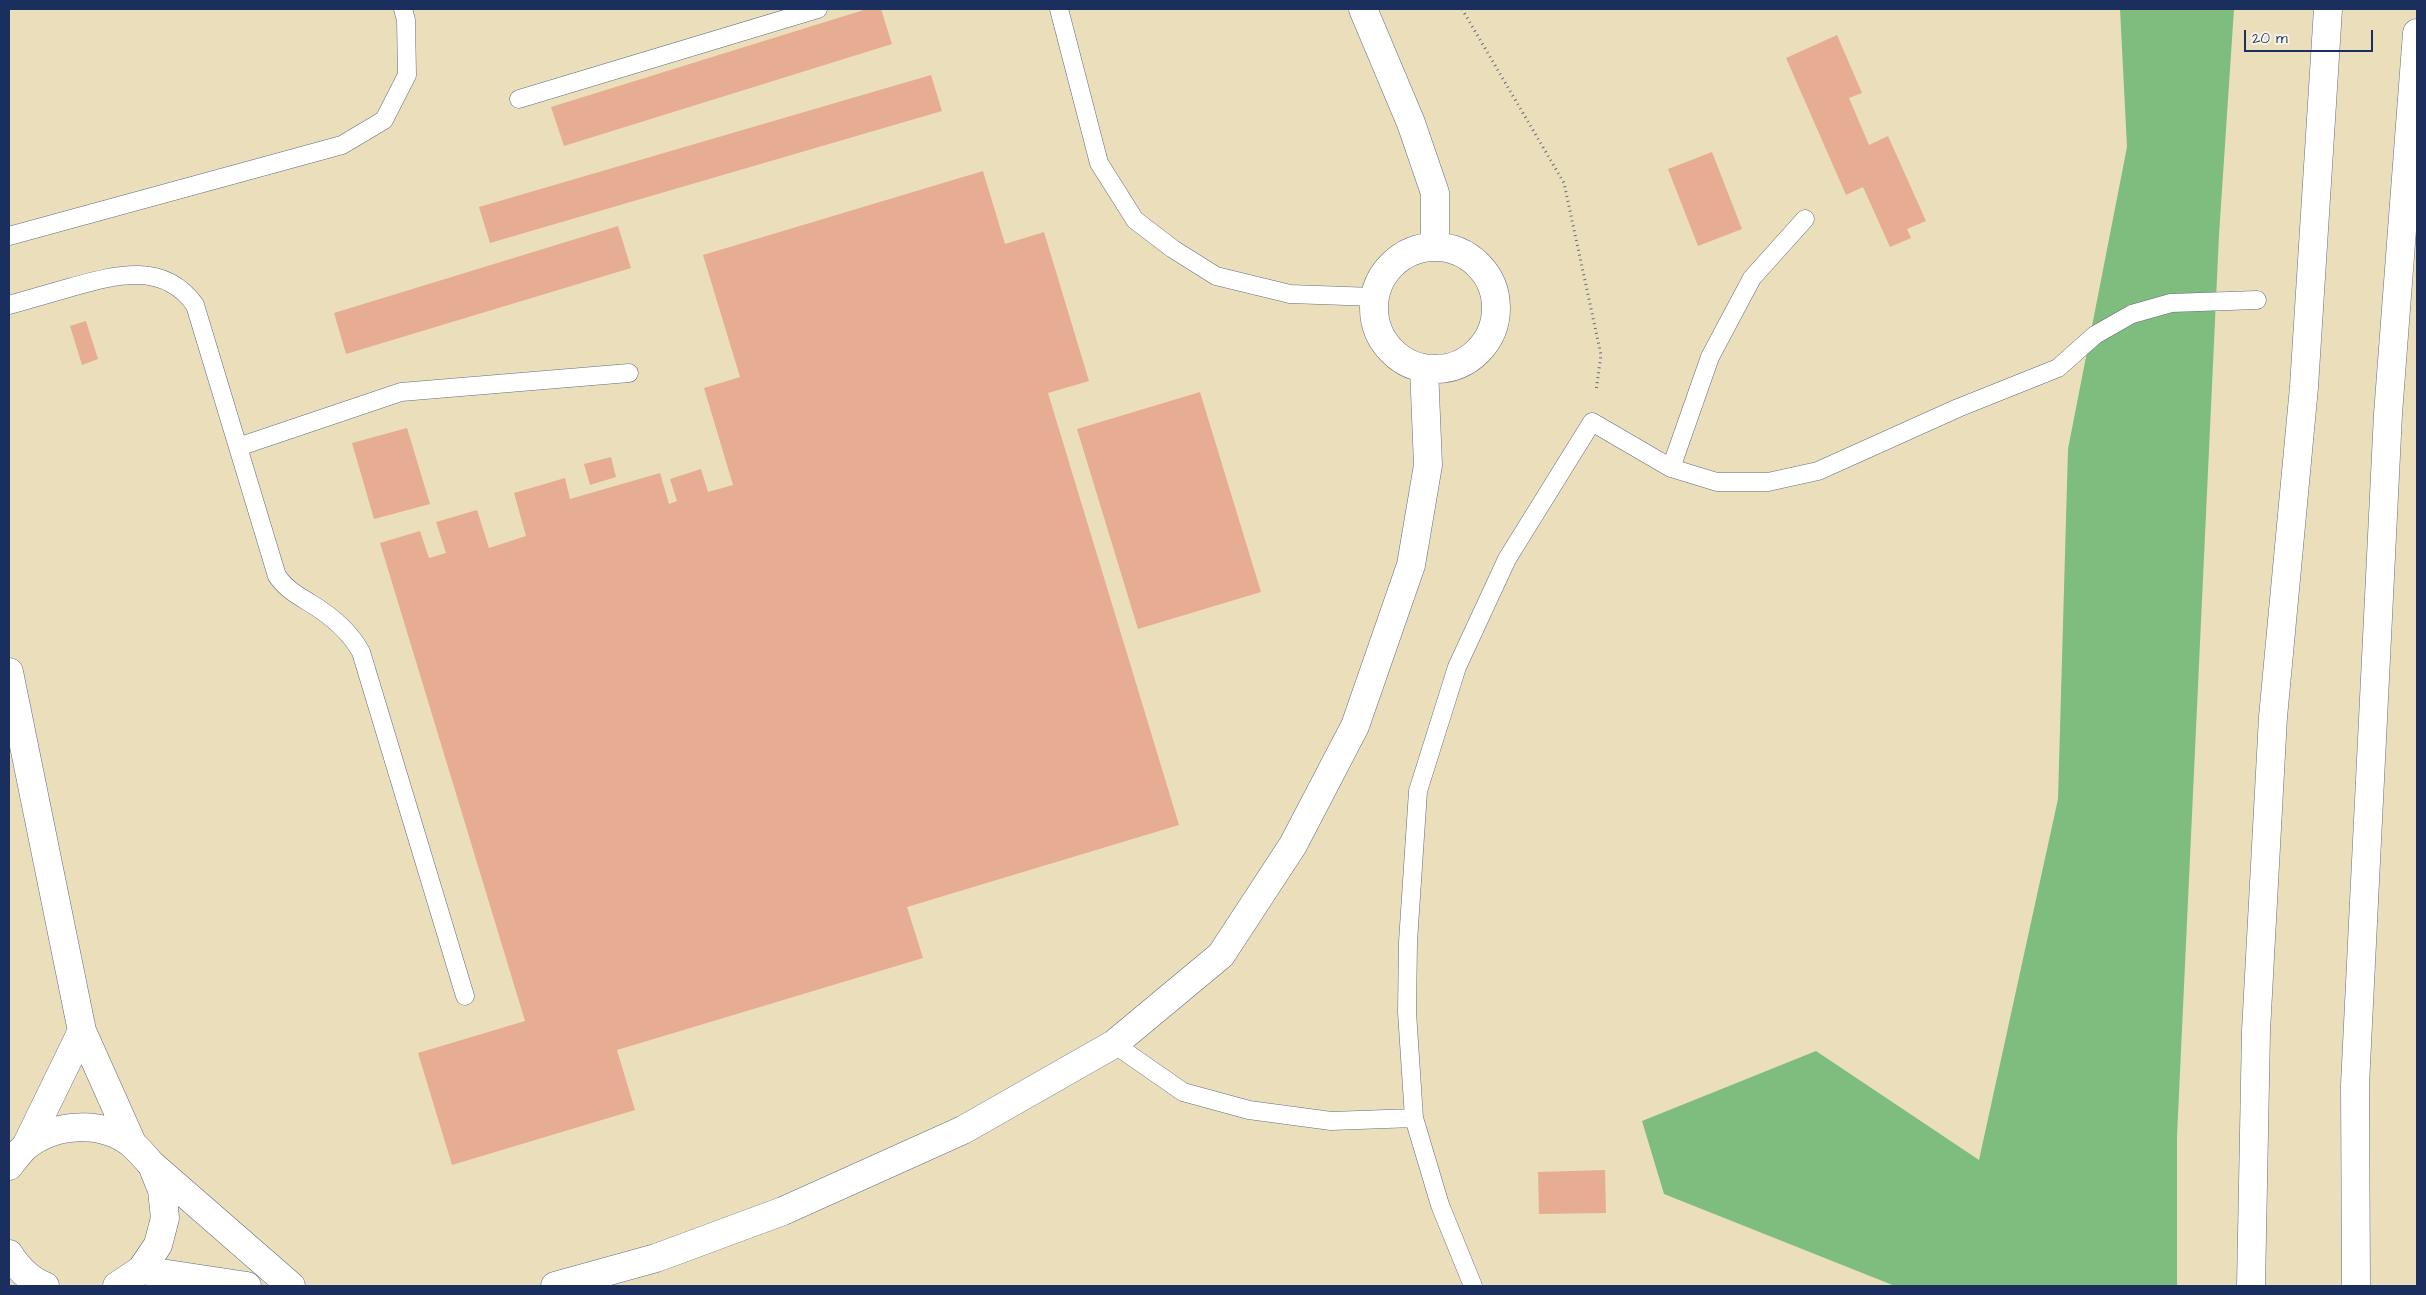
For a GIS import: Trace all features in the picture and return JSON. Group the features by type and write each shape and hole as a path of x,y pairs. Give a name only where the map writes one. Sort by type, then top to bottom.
{"main road":[{"path":"1362,9 1412,123 1435,193 1435,246"},
{"path":"2251,1286 2256,1031 2273,717 2304,386 2328,9"},
{"path":"2356,1286 2355,1085 2388,414 2417,33"},
{"path":"1435,246 1455,250 1467,256 1487,274 1495,293 1496,313 1491,333 1480,350 1464,362 1444,369 1424,368 1404,362 1388,349 1378,332 1373,312 1374,297 1383,274 1396,258 1415,249 1435,246"},
{"path":"555,1286 656,1258 783,1211 963,1130 1114,1044 1221,955 1293,845 1355,726 1411,566 1428,465 1424,368"},
{"path":"9,672 82,1031 132,1144"},
{"path":"17,1156 82,1031"},
{"path":"17,1156 50,1132 78,1127 106,1130 132,1144 151,1164 291,1286"},
{"path":"117,1286 141,1270 158,1245 165,1218 162,1190 151,1164"},
{"path":"16,1269 36,1283 45,1286"},
{"path":"141,1270 247,1286"}],"lane":[{"path":"9,236 342,145 384,120 407,75 406,20 403,9"},
{"path":"518,99 818,9"},
{"path":"1059,9 1099,163 1135,220 1173,249 1216,276 1290,294 1374,297"},
{"path":"1671,468 1710,357 1752,278 1805,219"},
{"path":"9,305 113,276 135,274 158,277 188,295 195,305 277,576 292,593 312,604 345,630 361,652 465,996"},
{"path":"1473,1286 1440,1205 1414,1118 1407,1012 1408,942 1418,791 1457,667 1507,559 1592,422 1671,468 1717,482 1768,482 1818,471 1882,440 2058,368 2095,335 2132,314 2171,303 2256,300"},
{"path":"238,447 400,392 629,373"},
{"path":"1114,1044 1183,1092 1249,1110 1330,1121 1414,1118"}],"path":[{"path":"1462,9 1564,183 1601,355 1592,422"}],"green space":[{"path":"2120,9 2234,9 2219,235 2177,1136 2177,1286 1895,1286 1664,1194 1642,1121 1816,1051 1979,1160 2058,799 2068,449 2127,147"}],"building":[{"path":"867,9 881,9 892,44 564,146 551,107"},
{"path":"1837,35 1862,93 1849,98 1869,145 1888,136 1926,221 1907,229 1911,238 1890,247 1863,187 1846,195 1786,58"},
{"path":"931,75 942,111 490,243 479,207"},
{"path":"1712,152 1742,229 1698,246 1668,169"},
{"path":"983,171 1005,244 1044,232 1089,381 1048,393 1179,825 907,907 923,958 617,1050 635,1110 452,1165 418,1053 525,1021 380,543 420,531 429,558 446,553 436,522 477,510 489,548 526,536 514,493 565,478 570,499 660,473 669,504 677,501 670,479 701,469 708,492 733,485 704,388 740,377 703,255"},
{"path":"618,226 631,268 346,354 334,313"},
{"path":"86,321 98,359 82,365 70,326"},
{"path":"1200,392 1261,592 1138,629 1077,429"},
{"path":"407,428 430,504 374,519 352,443"},
{"path":"611,457 616,477 590,485 584,464"},
{"path":"1605,1170 1606,1213 1539,1214 1538,1172"}]}
